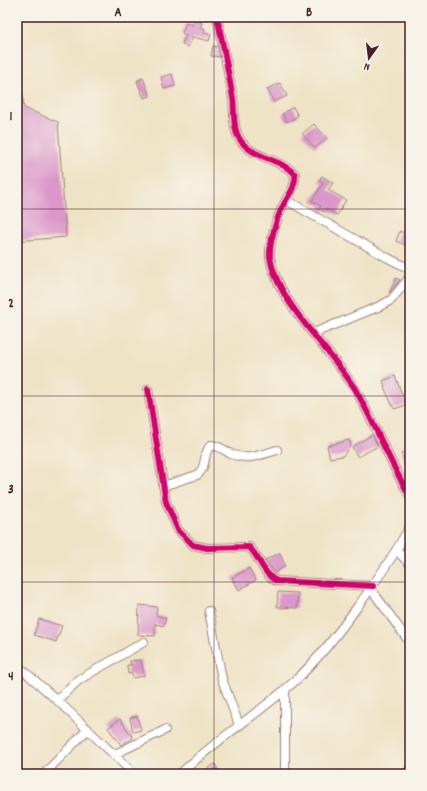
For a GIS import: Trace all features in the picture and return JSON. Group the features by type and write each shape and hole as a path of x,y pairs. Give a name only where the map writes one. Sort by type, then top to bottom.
{"street":[{"path":"217,17 234,101 236,128 239,138 247,146 267,159 291,170 295,174 295,184 274,227 270,256 280,284 299,316 332,355 355,389 410,496"},
{"path":"286,200 410,269"},
{"path":"314,333 391,300 410,277"},
{"path":"148,389 166,502 178,530 193,545 207,548 249,547 255,552 270,577 277,581 372,588"},
{"path":"163,486 197,475 202,471 208,448 211,445 220,447 240,457 250,458 277,450"},
{"path":"180,774 198,756 285,689 334,639 372,588 410,526"},
{"path":"396,550 410,564"},
{"path":"372,588 410,643"},
{"path":"209,611 222,679 239,725"},
{"path":"57,700 80,679 144,642"},
{"path":"17,666 57,700 115,754 134,774"},
{"path":"285,689 285,774"},
{"path":"44,774 88,729"},
{"path":"115,754 166,730"},
{"path":"407,774 410,768"}],"building":[{"path":"194,20 202,23 200,28 205,29 204,33 211,34 209,41 193,37 188,47 182,44 186,35 182,33 186,23 192,25"},
{"path":"213,46 218,47 220,57 211,56"},
{"path":"172,74 175,86 164,89 161,77"},
{"path":"143,78 150,96 144,98 137,81"},
{"path":"17,83 21,83 24,108 58,122 66,237 17,241"},
{"path":"280,83 287,96 274,102 267,89"},
{"path":"293,107 298,116 287,122 282,114"},
{"path":"314,124 327,138 315,148 302,134"},
{"path":"322,176 333,183 328,190 346,200 337,215 326,209 324,212 319,209 321,206 312,201 323,183 319,181"},
{"path":"400,231 410,236 410,247 396,241"},
{"path":"396,278 400,280 389,293"},
{"path":"395,376 406,405 394,409 384,387 383,381"},
{"path":"372,435 378,446 358,457 352,447"},
{"path":"349,440 351,445 343,456 330,458 327,446"},
{"path":"410,448 410,469 401,454"},
{"path":"280,553 285,566 275,573 265,560"},
{"path":"249,568 256,580 239,590 232,578"},
{"path":"278,592 298,593 297,608 277,607"},
{"path":"139,605 157,607 156,615 166,618 164,626 155,624 155,636 138,635"},
{"path":"39,619 62,626 56,642 34,635"},
{"path":"141,660 144,676 133,678 132,673 128,674 127,665 131,665 130,661"},
{"path":"137,716 141,730 133,732 130,718"},
{"path":"120,719 133,738 121,745 108,728"},
{"path":"215,764 220,774 211,774 208,768"}],"cycle path":[{"path":"217,17 233,98 235,129 237,134 244,145 250,150 281,164 295,174 293,188 279,215 272,239 270,257 275,274 283,291 294,308 355,389 395,470 410,496"},
{"path":"148,389 166,502 178,530 193,545 207,548 249,547 269,575 277,581 373,586"}]}
